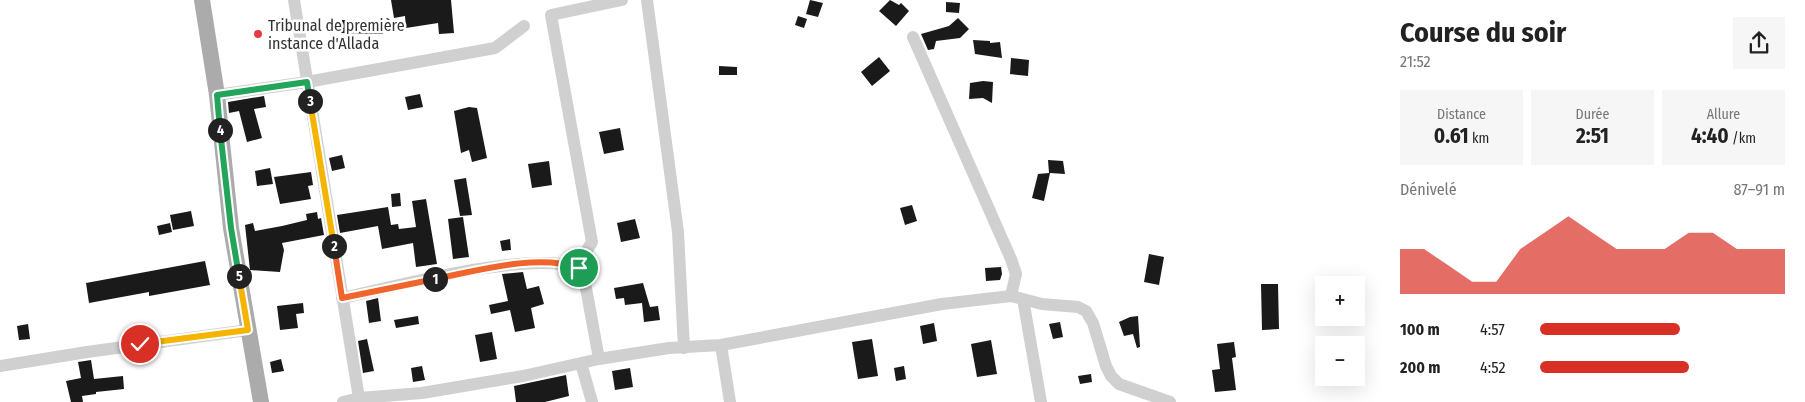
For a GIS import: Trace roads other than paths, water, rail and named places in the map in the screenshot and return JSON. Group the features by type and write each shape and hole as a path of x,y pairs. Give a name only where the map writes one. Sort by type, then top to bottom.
{"main road":[{"path":"202,0 217,95 231,228 261,402"}],"street":[{"path":"294,0 359,398"},
{"path":"599,359 584,277 579,268 581,260 592,242 551,15 622,0"},
{"path":"647,0 678,232 684,348"},
{"path":"217,95 307,82 495,48 524,26"},
{"path":"913,37 1013,264 1016,274 1017,298 1041,402"},
{"path":"342,298 483,269 545,262 579,268"},
{"path":"343,402 359,398 422,393 523,376 599,359 669,348 721,345 942,304 1017,298 1042,304 1078,307 1086,310 1093,322 1106,366 1119,384 1170,402"},
{"path":"0,366 248,330"},
{"path":"721,345 730,402"},
{"path":"581,363 592,402"}],"place":[{"name":"Tribunal de première instance d'Allada","path":"258,34"}]}
